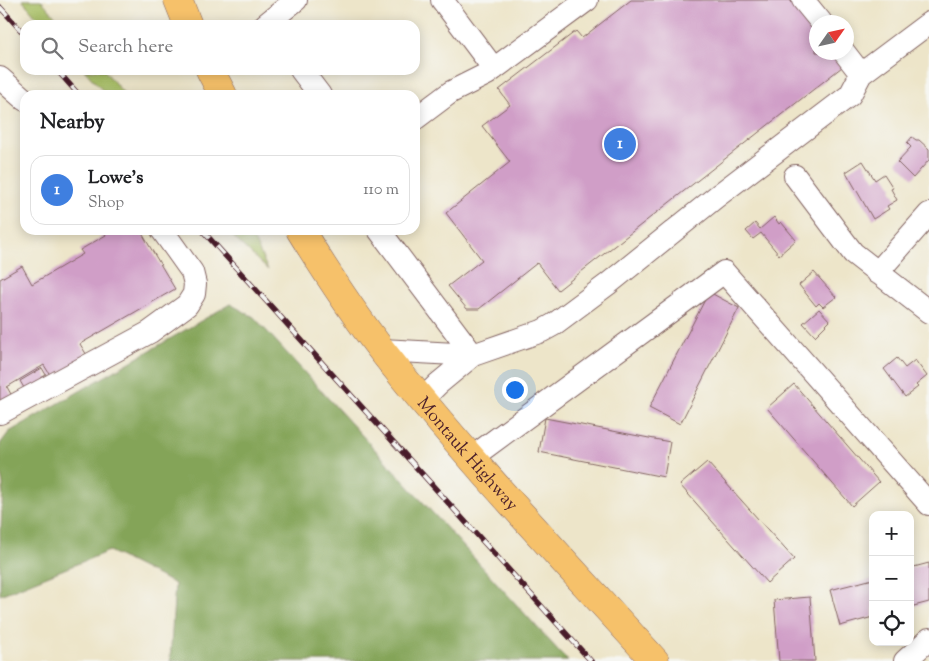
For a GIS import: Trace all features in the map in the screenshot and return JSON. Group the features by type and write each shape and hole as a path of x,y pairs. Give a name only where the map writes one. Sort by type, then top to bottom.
{"main road":[{"path":"178,0 186,20"},
{"path":"213,75 220,90"},
{"name":"Montauk Highway","path":"303,235 339,290 382,350 422,400 471,458 655,661"}],"street":[{"path":"271,20 296,0"},
{"path":"442,0 494,69"},
{"path":"420,115 451,92 494,69 587,0"},
{"path":"803,0 815,15"},
{"path":"382,350 472,355 542,331 553,325 850,95 860,74 929,23"},
{"path":"850,60 860,74"},
{"path":"305,75 316,90"},
{"path":"0,78 20,96"},
{"path":"795,176 853,253 876,273 929,312"},
{"path":"876,273 929,214"},
{"path":"0,413 150,332 187,305 194,294 195,284 192,272 166,235"},
{"path":"383,235 472,355"},
{"path":"471,458 724,272 929,504"},
{"path":"422,400 472,355"},
{"path":"905,661 929,639"}],"green space":[{"path":"22,0 41,0 59,20 40,20"},
{"path":"89,75 108,75 121,90 102,90"},
{"path":"231,235 249,235 255,242 268,270"},
{"path":"230,304 254,317 568,661 170,661 175,584 109,551 0,595 0,528 3,485 0,469 0,444 9,432"}],"building":[{"path":"631,0 790,0 809,25 809,60 837,60 842,67 558,290 537,263 479,309 467,309 448,286 482,260 446,213 510,162 482,126 510,105 499,90 576,31 582,38"},
{"path":"912,137 919,140 929,149 929,160 913,178 897,162 911,147 907,143"},
{"path":"863,161 875,180 884,174 893,188 891,189 897,200 887,206 889,209 873,219 846,172"},
{"path":"774,217 779,224 781,222 796,240 779,255 761,233 753,239 746,231 755,223 760,229"},
{"path":"106,235 143,235 175,289 80,344 88,357 52,378 44,365 7,387 12,396 0,403 0,279 22,266 32,284 83,254 80,250"},
{"path":"814,272 836,297 823,307 819,303 816,306 799,285"},
{"path":"709,292 739,308 680,424 649,408"},
{"path":"819,309 830,321 815,336 803,323"},
{"path":"897,358 905,368 915,360 927,376 916,385 918,387 905,397 884,369"},
{"path":"42,368 49,380 27,393 20,381"},
{"path":"794,384 879,482 852,506 767,408"},
{"path":"545,418 670,442 664,477 539,452"},
{"path":"707,462 794,559 767,583 680,485"},
{"path":"929,563 929,602 914,606 914,601 914,567"},
{"path":"869,580 869,618 840,626 830,590"},
{"path":"810,597 815,661 779,661 774,600"}],"railway":[{"path":"0,7 20,29"},
{"path":"61,75 75,90"},
{"path":"207,235 591,661"}],"place":[{"name":"Lowe's","path":"620,144"}]}
